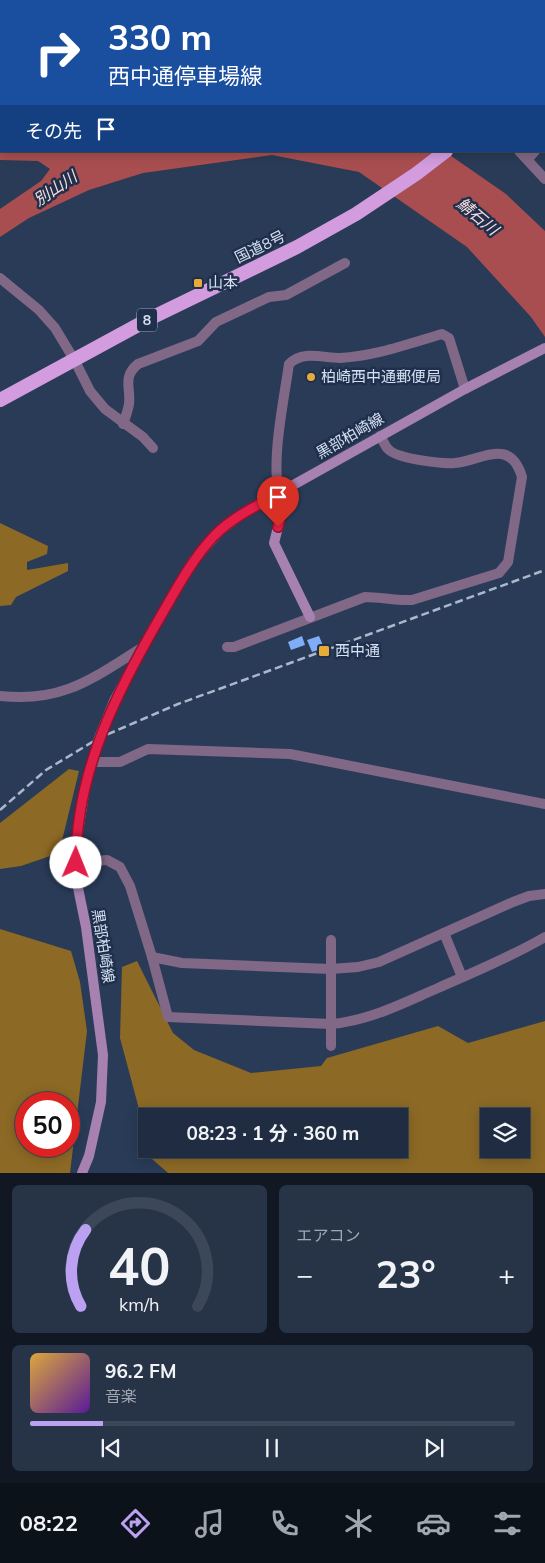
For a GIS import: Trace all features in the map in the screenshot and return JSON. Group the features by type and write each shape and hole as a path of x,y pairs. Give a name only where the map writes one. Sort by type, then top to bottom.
{"highway":[{"name":"国道8号","path":"0,400 152,318 297,247 356,214 416,174 445,152"}],"main road":[{"name":"黒部柏崎線","path":"82,1173 89,1156 101,1102 103,1055 86,927 77,883 78,829 86,783 99,738 112,707 143,647 193,560 214,536 245,512 465,389 545,348"},
{"path":"279,494 282,511 274,543 310,617"}],"street":[{"path":"532,155 545,179"},
{"path":"123,424 129,405 128,380 130,370 138,364 198,341 216,322 268,296 286,295 345,263"},
{"path":"0,278 39,310 55,328 90,391 105,408 123,424 143,437 153,448"},
{"path":"279,494 276,480 289,364 300,355 339,358 366,356 442,334 449,338 465,389"},
{"path":"227,647 234,647 365,597 398,601 412,600 499,573 508,562 522,477 519,468 512,458 501,453 493,453 454,463 433,462 394,454 388,449 380,436"},
{"path":"0,696 44,696 74,687 98,675 143,647"},
{"path":"93,762 120,762 148,749 290,754 545,804"},
{"path":"76,863 107,860 120,867 130,886 168,1017 331,1024 350,1023 375,1016 523,950 545,937"},
{"path":"152,957 182,963 331,969 358,968 379,962 513,902 529,896 545,894"},
{"path":"444,933 462,977"},
{"path":"331,940 331,1046"}],"shaded area":[{"path":"0,523 48,546 47,554 27,562 27,570 68,563 68,571 16,597 11,605 0,606"},
{"path":"69,769 79,771 59,853 21,866 0,869 0,823"},
{"path":"0,929 71,951 80,982 87,1031 80,1092 15,1092 15,1157 72,1157 70,1173 0,1173"},
{"path":"137,961 173,1033 194,1050 251,1073 321,1066 327,1058 438,1026 468,1043 545,1021 545,1173 168,1173 152,1158 408,1158 408,1108 139,1108 120,1038 122,967"}],"water":[{"path":"0,152 445,152 506,194 545,231 545,337 531,317 467,247 359,172 272,155 143,173 89,190 29,218 0,237 0,209 41,181 50,169 38,161 0,160"}],"building":[{"path":"302,636 305,645 291,650 288,642"},
{"path":"319,636 324,648 312,652 307,640"}],"railway":[{"path":"0,810 46,770 99,738 178,704 545,570"}],"place":[{"name":"山本","path":"198,283"},
{"name":"柏崎西中通郵便局","path":"311,377"},
{"name":"西中通","path":"324,651"}],"route":[{"path":"76,863 76,844 86,783 99,738 116,699 143,647 193,560 221,530 245,512 279,494 282,511 278,527"}],"water label":[{"name":"別山川","path":"55,188"},
{"name":"鯖石川","path":"478,216"}]}
